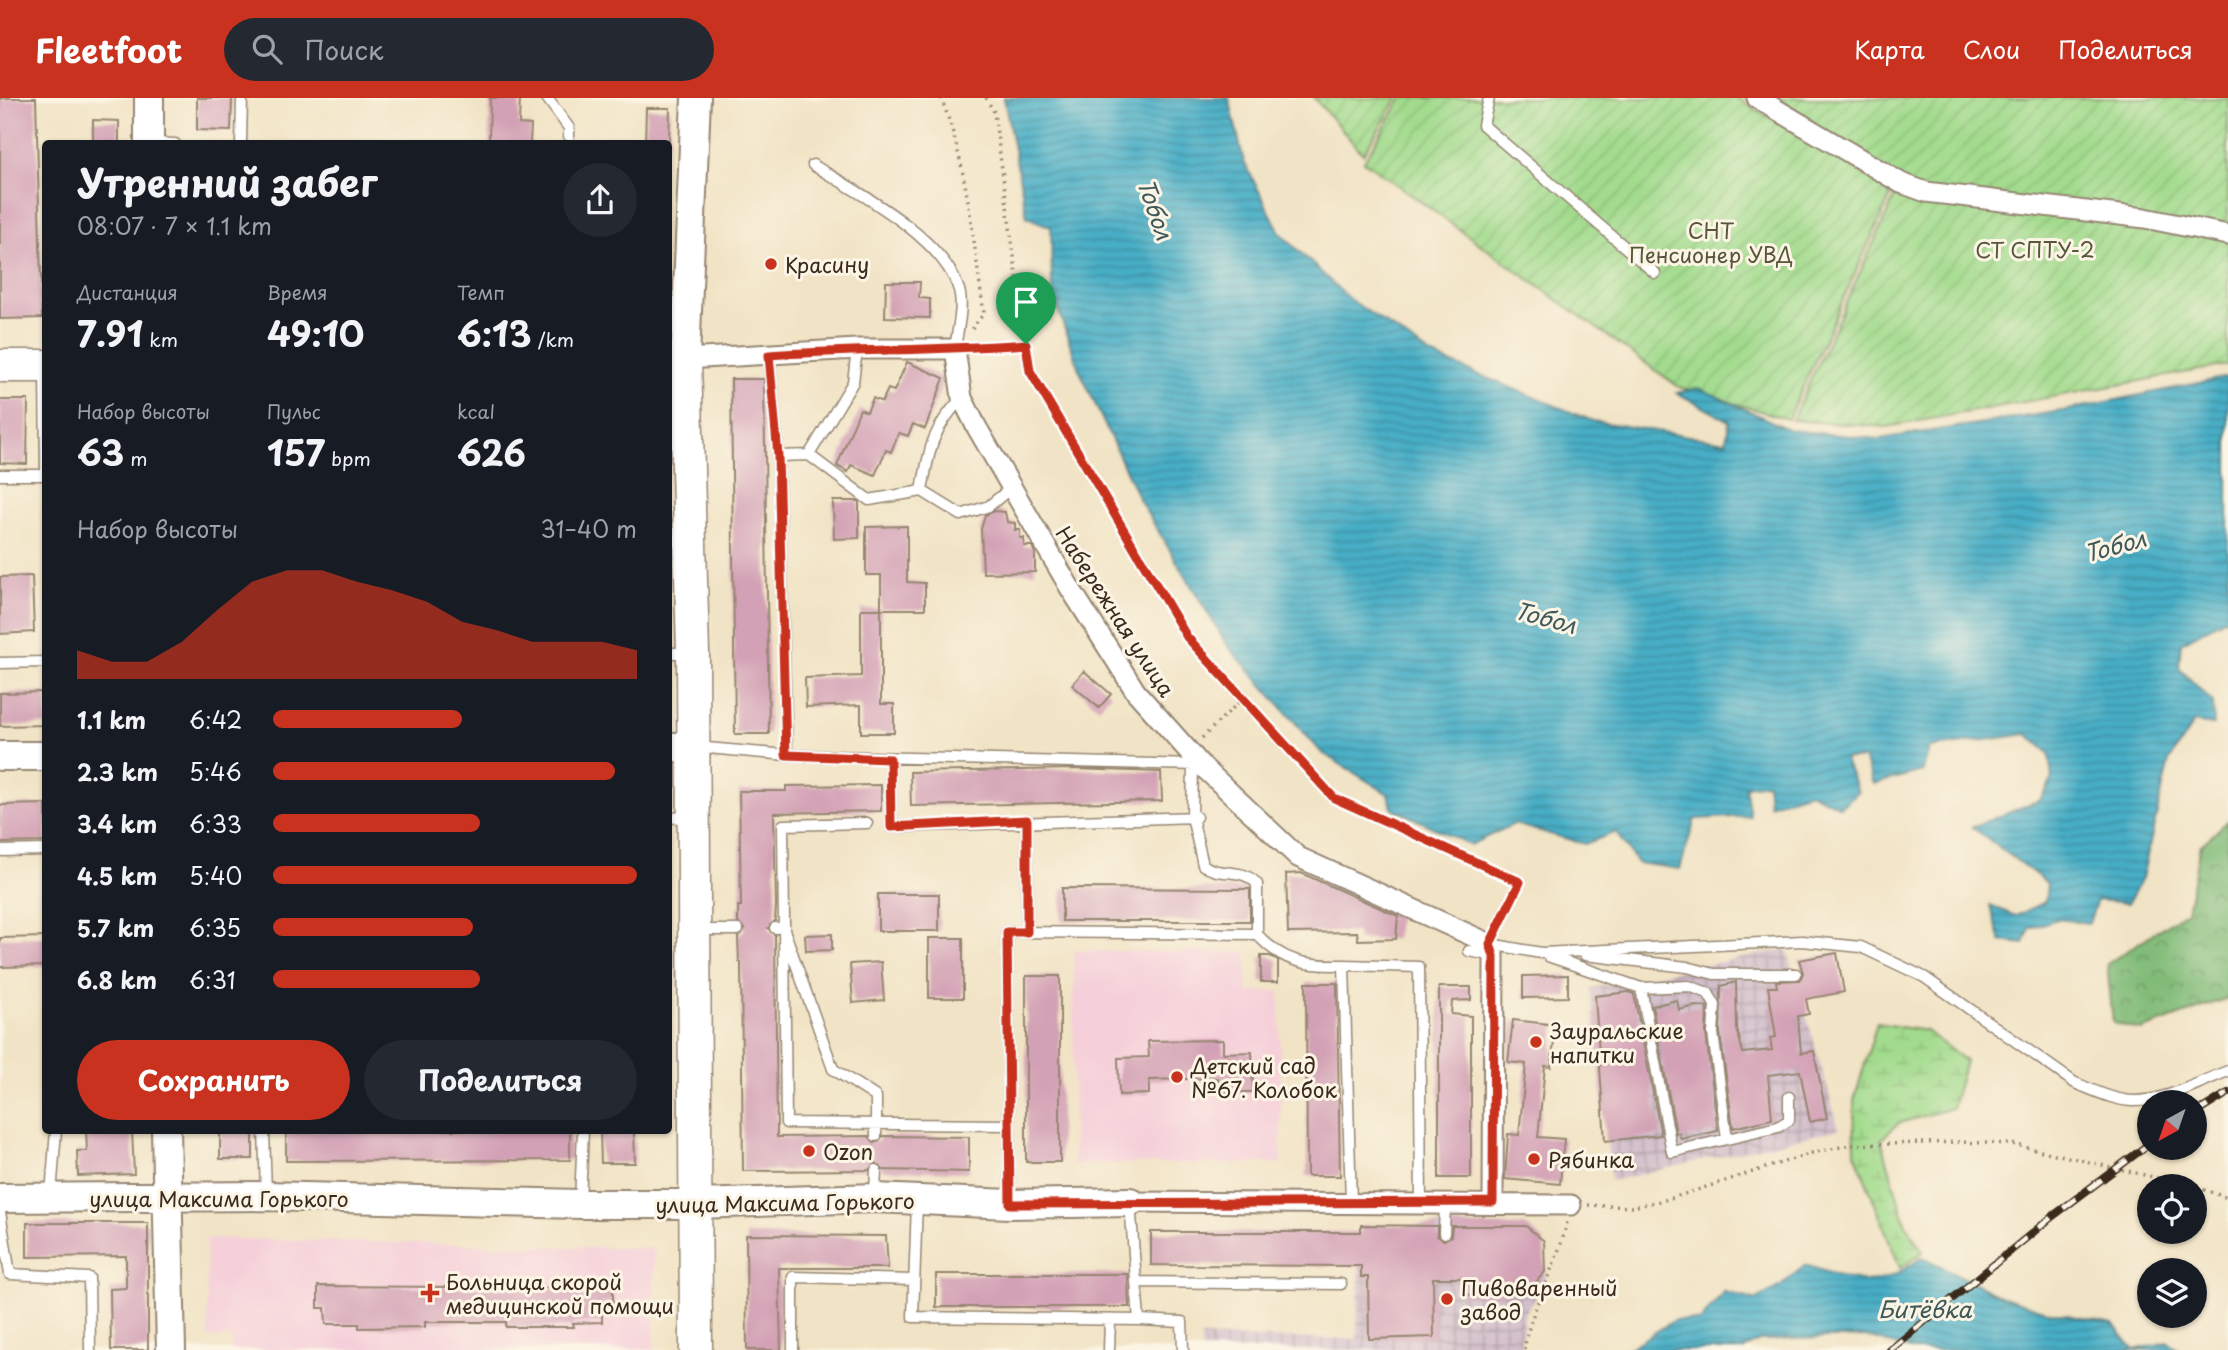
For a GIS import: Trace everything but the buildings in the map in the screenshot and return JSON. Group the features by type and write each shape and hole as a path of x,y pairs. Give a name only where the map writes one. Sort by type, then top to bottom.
{"main road":[{"path":"677,360 681,817 693,930 696,1350"},
{"path":"0,366 42,366"}],"street":[{"path":"149,98 149,140"},
{"path":"696,98 677,360 858,349 955,349"},
{"path":"1757,98 1901,183 1926,192 2145,218 2228,235"},
{"name":"Набережная улица","path":"955,349 962,398 1070,588 1136,692 1194,761 1298,857 1492,950"},
{"path":"0,756 42,756"},
{"path":"1492,950 1493,1202"},
{"path":"166,1134 171,1350"},
{"name":"улица Максима Горького","path":"0,1198 266,1196 580,1204 695,1204 917,1198 1010,1204 1493,1202 1571,1205"}],"lane":[{"path":"241,140 242,98"},
{"path":"547,98 569,128 569,136"},
{"path":"1489,98 1483,125 1655,273"},
{"path":"813,165 911,230 944,258 960,292 955,349"},
{"path":"809,455 853,382 858,349"},
{"path":"769,355 778,456 786,755"},
{"path":"922,491 931,440 943,418 962,398"},
{"path":"778,456 809,455 869,500 922,491 961,515 989,506 1012,487"},
{"path":"0,475 42,475"},
{"path":"0,663 42,662"},
{"path":"680,747 890,759 1194,761 1195,817 1203,865 1212,871 1243,872 1257,884 1257,934 1270,949 1297,963 1419,967 1421,1204"},
{"path":"890,759 891,827 1027,820 1195,817"},
{"path":"1027,820 1027,932"},
{"path":"867,823 783,825 779,928 786,1123 1008,1125"},
{"path":"0,852 42,850"},
{"path":"779,928 833,1069 876,1097 876,1136"},
{"path":"693,930 738,930"},
{"path":"1010,1204 1007,932 1257,934"},
{"path":"1469,951 1575,952 1802,941 1861,947 1924,977 2076,1083 2098,1092 2132,1101 2161,1097 2228,1071"},
{"path":"1575,952 1599,958 1687,967 1714,974 1796,974"},
{"path":"1541,953 1641,988 1689,986 1708,993 1715,1004 1713,1033 1727,1139"},
{"path":"1344,965 1351,1203"},
{"path":"1641,988 1672,1152 1778,1127 1789,1120 1789,1097"},
{"path":"51,1198 56,1134"},
{"path":"264,1134 266,1196"},
{"path":"580,1204 583,1134"},
{"path":"875,1198 876,1170"},
{"path":"917,1198 913,1317 1182,1322 1182,1350"},
{"path":"1130,1202 1139,1321"},
{"path":"1444,1233 1445,1203"},
{"path":"0,1212 10,1274 89,1279 90,1350"},
{"path":"793,1350 793,1277 914,1280"},
{"path":"1136,1282 1341,1284"},
{"path":"1110,1320 1110,1350"}],"path":[{"path":"941,98 950,120 963,182 984,313 955,349"},
{"path":"986,98 994,112 1030,371 1187,637 1334,798 1520,882 1492,950"},
{"path":"955,349 1026,344"},
{"path":"1194,761 1243,698"},
{"path":"1524,1350 1529,1320 1563,1239 1571,1205 1632,1207 1850,1145 1891,1143 2011,1144 2196,1186 2228,1198"}],"shaded area":[{"path":"1787,949 1839,1129 1611,1181 1591,988"},
{"name":"Детский сад №67. Колобок","path":"1074,951 1247,952 1247,992 1280,991 1281,1163 1073,1164"},
{"name":"Пивоваренный завод","path":"1361,1225 1526,1226 1544,1241 1545,1285 1525,1312 1520,1350 1202,1350 1201,1337 1357,1339"},
{"name":"Больница скорой медицинской помощи","path":"206,1238 654,1249 654,1350 232,1350 231,1337 208,1338"}],"green space":[{"path":"1314,98 1398,98 1363,154"},
{"name":"СНТ Пенсионер УВД","path":"1402,98 1737,98 1893,191 1788,419 1679,387 1364,161"},
{"name":"СТ СПТУ-2","path":"1747,98 2228,98 2228,365 1886,427 1792,420 1898,190"},
{"path":"2228,821 2228,998 2141,1030 2113,1023 2107,964 2187,911 2200,846"},
{"path":"1877,1023 1926,1031 1965,1061 1952,1108 1899,1123 1881,1139 1906,1225 1923,1252 1900,1268 1855,1152 1854,1101"}],"water":[{"name":"Тобол","path":"1004,98 1229,98 1244,162 1281,234 1348,298 1433,356 1593,421 1726,442 1729,421 1677,393 1699,388 1790,430 1879,439 2068,410 2228,377 2228,617 2181,643 2179,668 2213,703 2214,725 2194,722 2169,761 2142,878 2128,903 2097,900 2089,923 2057,919 2030,928 2024,944 2001,941 1990,906 2016,916 2045,902 2047,883 1972,827 2040,800 2052,780 2049,753 2027,734 1929,748 1923,771 1873,784 1864,759 1844,758 1858,792 1840,807 1810,792 1769,805 1767,783 1745,786 1750,816 1695,819 1680,869 1637,863 1616,832 1585,844 1514,824 1470,845 1392,808 1388,794 1321,752 1227,645 1139,499 1079,369 1052,292 1051,227 1027,217"},
{"name":"Битёвка","path":"1922,1257 2003,1297 2046,1311 2113,1324 2134,1350 1914,1350 1866,1337 1761,1340 1742,1350 1626,1350 1675,1320 1700,1321 1724,1292 1755,1300 1781,1286 1805,1265 1853,1280 1866,1281 1891,1276"},
{"path":"2167,1342 2179,1350 2134,1350"}],"railway":[{"path":"2207,1106 2228,1093"},
{"path":"1890,1350 2053,1216 2137,1153"}],"place":[{"name":"Красину","path":"771,264"},
{"name":"Зауральские напитки","path":"1536,1042"},
{"name":"Детский сад №67. Колобок","path":"1177,1077"},
{"name":"Ozon","path":"809,1151"},
{"name":"Рябинка","path":"1534,1159"},
{"name":"Больница скорой медицинской помощи","path":"430,1293"},
{"name":"Пивоваренный завод","path":"1447,1299"}],"route":[{"path":"1026,344 1030,371 1187,637 1334,798 1520,882 1490,944 1494,956 1493,1202 1010,1204 1007,932 1027,932 1027,820 891,827 890,759 786,755 778,456 769,355 858,349 955,349 1026,344"}]}
